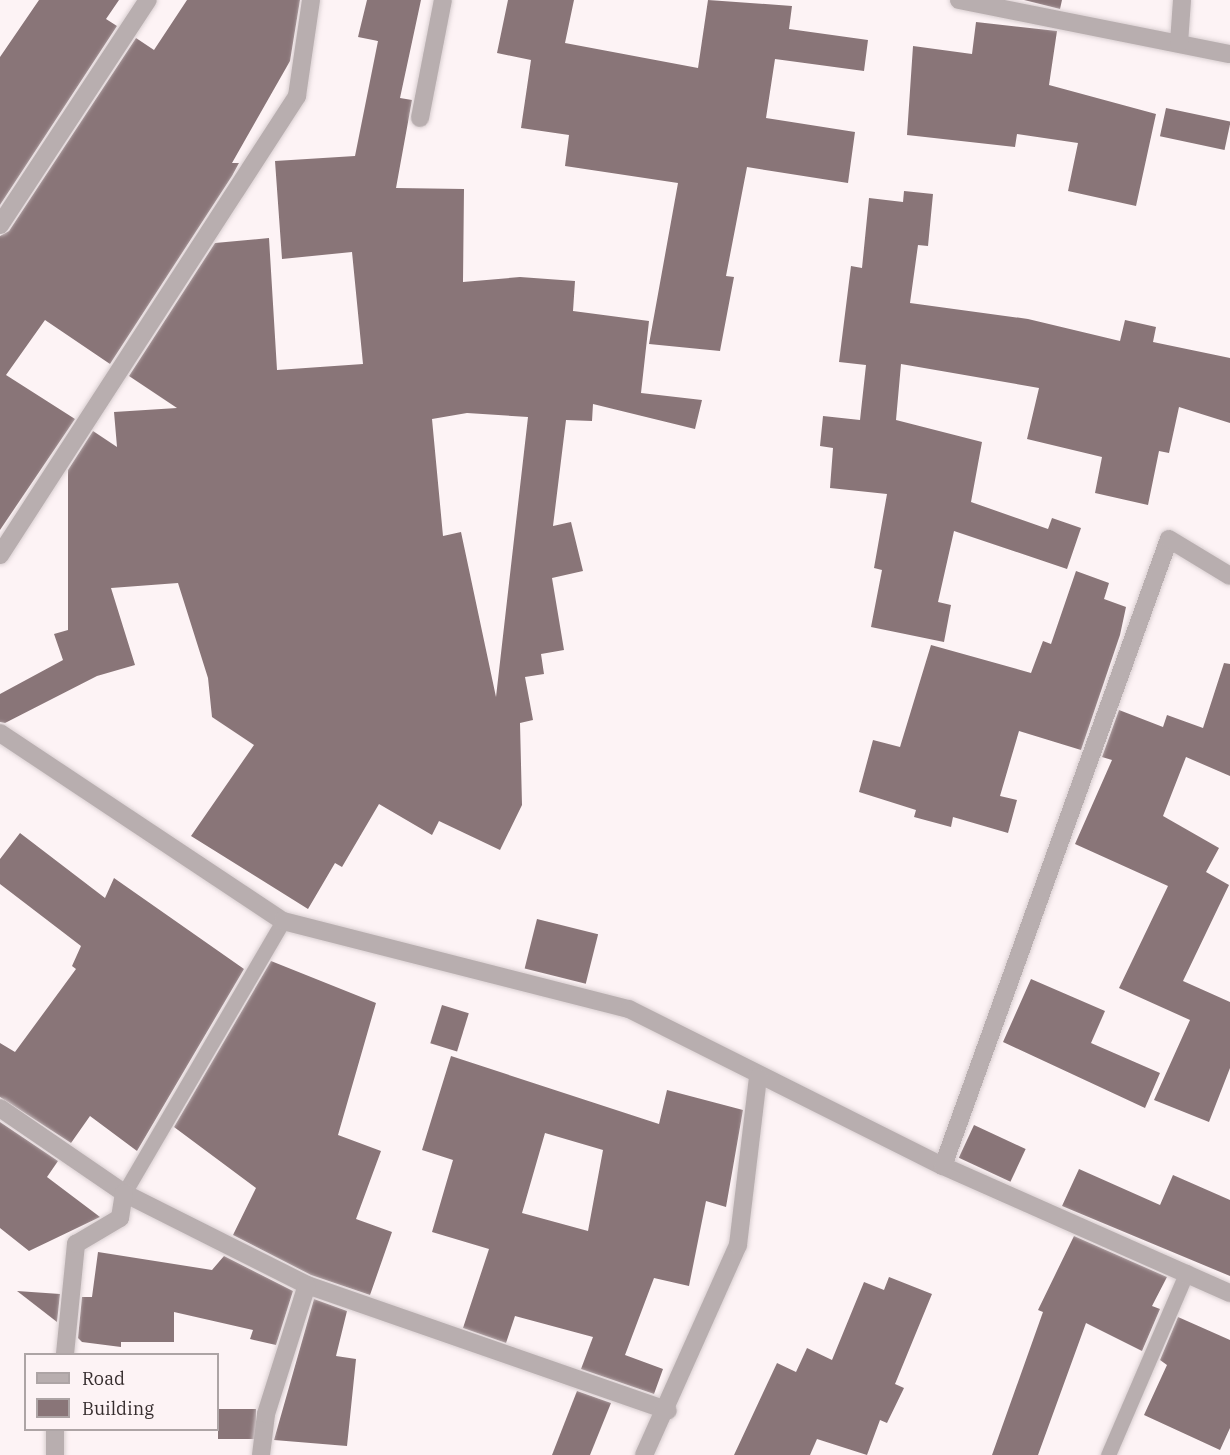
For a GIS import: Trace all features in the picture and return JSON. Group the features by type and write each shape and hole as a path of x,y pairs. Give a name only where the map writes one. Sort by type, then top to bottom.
{"street":[{"path":"0,225 148,0"},
{"path":"0,555 297,96 311,0"},
{"path":"420,118 443,0"},
{"path":"959,0 1230,54"},
{"path":"1179,43 1182,0"},
{"path":"943,1166 1169,539 1230,576"},
{"path":"0,733 283,921 629,1009 758,1077 943,1166 1187,1272 1230,1293"},
{"path":"644,1455 668,1411 738,1245 758,1077"},
{"path":"0,1108 124,1193 307,1285 668,1411"},
{"path":"65,1353 76,1244 120,1218 124,1193"},
{"path":"261,1455 266,1414 307,1285"},
{"path":"55,1431 55,1455"}],"lane":[{"path":"124,1193 283,921"},
{"path":"1108,1455 1187,1272"}],"building":[{"path":"39,0 119,0 106,19 117,26 0,205 0,57"},
{"path":"187,0 300,0 290,61 232,163 239,163 232,176 110,364 45,320 6,375 75,419 0,530 0,236 9,231 136,38 154,50"},
{"path":"367,0 421,0 400,98 412,100 396,188 464,189 463,282 520,277 575,281 573,311 649,321 641,393 702,400 695,429 593,404 592,421 566,420 553,526 571,522 583,571 552,578 564,650 541,654 544,674 525,677 533,720 520,723 522,805 500,850 439,821 432,835 379,804 342,867 335,863 308,909 191,836 254,745 212,717 208,678 178,583 111,588 135,665 97,676 5,723 0,722 0,694 63,660 54,634 68,630 68,470 93,431 117,447 114,412 177,408 129,376 215,243 269,238 277,370 363,364 352,252 282,259 275,161 355,156 378,41 358,37","holes":["467,413 528,417 496,697 461,532 443,536 432,419"]},
{"path":"508,0 574,0 565,43 698,68 708,0 792,6 789,29 868,40 864,71 775,59 766,118 855,132 848,183 747,167 726,276 734,277 720,351 649,344 678,183 565,166 569,135 521,128 531,60 497,53"},
{"path":"1024,0 1062,0 1060,9"},
{"path":"976,22 1057,31 1049,85 1156,114 1136,206 1068,191 1078,143 1017,134 1015,147 907,135 913,46 972,54"},
{"path":"1166,108 1230,122 1225,150 1160,136"},
{"path":"904,191 933,194 928,246 918,245 910,303 1028,319 1120,341 1125,320 1156,327 1153,342 1230,358 1230,423 1179,407 1169,453 1159,451 1148,505 1095,493 1102,457 1027,439 1039,388 901,364 896,420 982,442 971,502 1048,529 1052,518 1081,528 1067,569 954,531 938,602 951,605 944,642 871,627 882,570 874,568 887,494 830,488 833,448 820,446 823,416 860,420 866,365 839,362 851,266 862,268 869,198 903,202"},
{"path":"1076,571 1109,583 1104,599 1126,607 1120,635 1081,750 1019,731 1000,796 1017,800 1008,833 953,817 951,827 914,817 916,810 859,792 873,740 900,747 931,645 1031,673 1043,641 1051,644"},
{"path":"1224,663 1230,664 1230,776 1186,757 1163,816 1219,848 1206,872 1229,885 1183,981 1230,1002 1230,1068 1209,1122 1154,1100 1190,1020 1119,988 1168,886 1075,844 1112,760 1102,757 1119,710 1163,727 1167,715 1203,728"},
{"path":"20,833 105,898 114,878 244,969 137,1151 90,1116 71,1143 0,1097 0,1043 15,1052 76,969 72,966 81,946 0,884 0,859"},
{"path":"537,919 598,934 586,984 525,968"},
{"path":"271,961 376,1003 338,1135 381,1151 356,1219 392,1232 370,1295 311,1275 233,1235 256,1188 174,1127"},
{"path":"1031,979 1105,1011 1091,1043 1160,1073 1145,1108 1003,1042"},
{"path":"442,1005 469,1013 457,1051 430,1043"},
{"path":"451,1056 659,1124 667,1090 743,1110 726,1207 706,1201 689,1286 654,1278 625,1355 663,1369 654,1394 581,1369 593,1337 515,1316 506,1343 463,1328 489,1249 432,1232 453,1160 422,1150","holes":["545,1133 603,1150 588,1231 522,1213"]},
{"path":"0,1122 58,1161 47,1177 100,1217 29,1251 0,1228"},
{"path":"974,1125 1026,1149 1010,1182 959,1158"},
{"path":"1079,1169 1160,1205 1173,1175 1230,1200 1230,1276 1062,1206"},
{"path":"1074,1236 1167,1277 1152,1306 1160,1309 1142,1351 1086,1323 1038,1455 992,1455 1043,1312 1038,1310"},
{"path":"98,1252 212,1270 224,1256 293,1291 276,1345 250,1339 253,1330 174,1312 174,1342 121,1342 121,1347 82,1342 78,1338 82,1297 92,1297"},
{"path":"889,1277 932,1294 895,1384 904,1388 887,1423 880,1420 867,1455 817,1439 810,1455 734,1455 777,1363 796,1372 807,1348 832,1360 864,1282 884,1290"},
{"path":"17,1291 60,1294 57,1322"},
{"path":"314,1299 347,1311 336,1356 356,1359 347,1446 274,1440"},
{"path":"1178,1317 1230,1340 1230,1428 1220,1450 1144,1415 1167,1365 1160,1360"},
{"path":"577,1391 611,1403 590,1455 552,1455"},
{"path":"219,1409 256,1409 256,1439 218,1439"}]}
